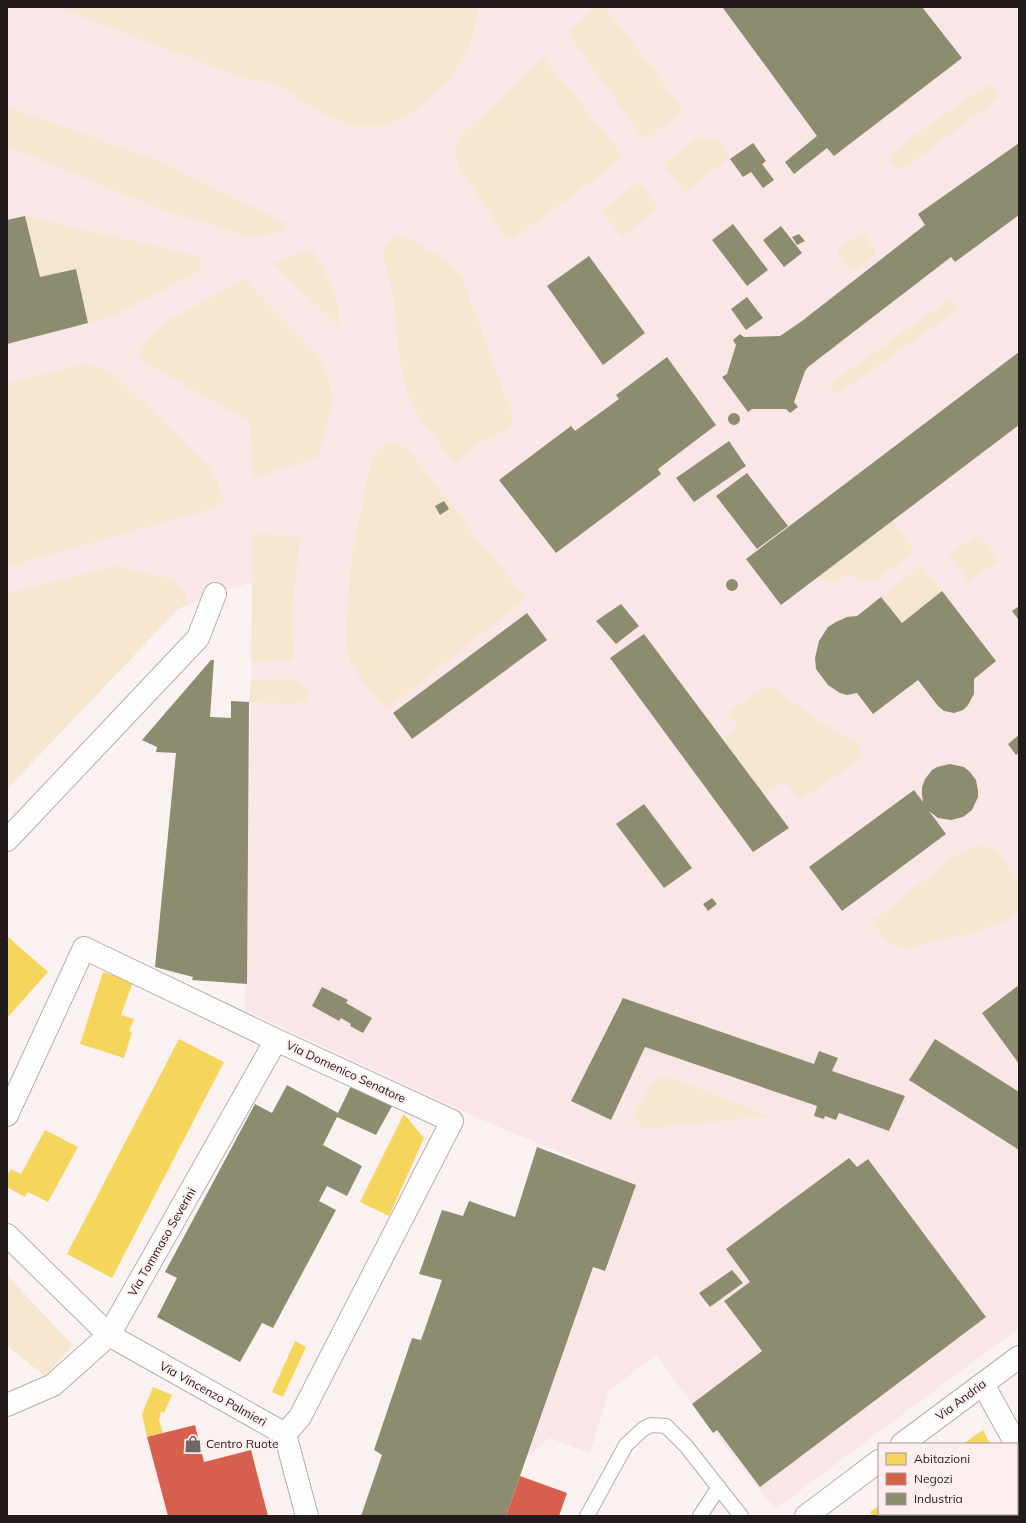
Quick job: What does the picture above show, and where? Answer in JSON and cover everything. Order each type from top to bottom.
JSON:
[{"type":"street","points":[[7,840],[198,638],[215,594]]},
{"type":"street","name":"Via Domenico Senatore","points":[[7,1115],[84,948],[276,1040],[452,1121],[300,1417],[285,1434]]},
{"type":"street","name":"Via Tommaso Severini","points":[[7,1405],[53,1385],[109,1335],[276,1040]]},
{"type":"street","points":[[7,1235],[109,1335]]},
{"type":"street","name":"Via Vincenzo Palmieri","points":[[109,1335],[285,1434]]},
{"type":"street","name":"Via Andria","points":[[903,1443],[1019,1357]]},
{"type":"street","points":[[982,1384],[1015,1443]]},
{"type":"street","points":[[285,1434],[307,1516]]},
{"type":"street","points":[[806,1516],[878,1462]]},
{"type":"lane","points":[[587,1516],[626,1445],[643,1429],[651,1425],[666,1426],[686,1446],[741,1516]]},
{"type":"lane","points":[[700,1516],[719,1487]]},
{"type":"shaded area","points":[[7,7],[1019,7],[1019,1328],[775,1509],[692,1404],[656,1355],[609,1391],[590,1453],[549,1438],[527,1458],[592,1270],[605,1271],[636,1185],[469,1114],[245,1010],[253,582],[215,594],[178,609],[7,789]]},
{"type":"shaded area","points":[[56,7],[480,7],[469,47],[448,82],[414,111],[385,126],[355,126],[329,117],[276,84],[241,77]]},
{"type":"shaded area","points":[[595,7],[605,7],[682,108],[679,115],[648,138],[641,136],[570,36],[570,31]]},
{"type":"shaded area","points":[[543,57],[620,152],[618,162],[513,239],[506,237],[458,165],[455,153],[460,136]]},
{"type":"shaded area","points":[[988,85],[995,89],[997,97],[988,107],[908,165],[898,168],[892,165],[890,158],[896,149]]},
{"type":"shaded area","points":[[7,106],[158,161],[284,222],[287,230],[248,237],[150,205],[7,146]]},
{"type":"shaded area","points":[[697,138],[719,140],[729,158],[684,193],[664,165]]},
{"type":"shaded area","points":[[639,182],[659,209],[622,237],[601,211]]},
{"type":"shaded area","points":[[25,216],[198,256],[203,264],[199,271],[116,315],[88,323],[76,269],[40,277]]},
{"type":"shaded area","points":[[860,234],[864,234],[875,250],[875,255],[853,271],[849,270],[837,254],[837,250]]},
{"type":"shaded area","points":[[396,236],[408,238],[449,262],[463,280],[512,415],[512,425],[507,431],[486,439],[458,463],[451,459],[421,420],[406,391],[398,347],[393,295],[383,254],[387,244]]},
{"type":"shaded area","points":[[309,250],[314,252],[332,288],[340,328],[273,263]]},
{"type":"shaded area","points":[[244,279],[316,353],[326,372],[333,397],[318,457],[253,478],[250,422],[144,362],[140,356],[141,350],[157,329],[169,320]]},
{"type":"shaded area","points":[[950,299],[958,310],[836,395],[829,384]]},
{"type":"shaded area","points":[[86,364],[111,371],[208,466],[218,483],[224,503],[211,509],[7,567],[7,384]]},
{"type":"shaded area","points":[[394,442],[408,449],[476,538],[527,598],[387,709],[365,685],[352,666],[345,643],[352,554],[372,455],[381,447]]},
{"type":"shaded area","points":[[892,520],[914,552],[875,581],[860,581],[850,574],[829,582],[820,580],[816,577]]},
{"type":"shaded area","points":[[253,533],[300,537],[292,613],[294,657],[288,661],[251,662]]},
{"type":"shaded area","points":[[979,534],[998,561],[968,582],[949,554]]},
{"type":"shaded area","points":[[921,565],[942,591],[902,623],[881,597]]},
{"type":"shaded area","points":[[113,566],[173,579],[186,593],[186,605],[178,609],[7,789],[7,594]]},
{"type":"shaded area","points":[[294,679],[305,687],[309,696],[304,702],[294,704],[249,702],[251,680]]},
{"type":"shaded area","points":[[764,688],[775,688],[817,720],[858,743],[861,755],[857,762],[800,800],[784,782],[765,795],[722,739],[738,728],[728,713],[753,694]]},
{"type":"shaded area","points":[[977,846],[995,849],[1019,883],[1019,909],[1011,919],[972,933],[912,947],[895,946],[884,938],[872,922],[954,856]]},
{"type":"shaded area","points":[[661,1077],[672,1078],[769,1116],[647,1129],[640,1126],[634,1115],[651,1084]]},
{"type":"shaded area","points":[[8,1276],[73,1346],[45,1376],[7,1346]]},
{"type":"building: Abitazioni","points":[[7,936],[48,972],[7,1018]]},
{"type":"building: Abitazioni","points":[[103,972],[133,982],[121,1015],[134,1019],[129,1031],[132,1032],[124,1058],[80,1044]]},
{"type":"building: Abitazioni","points":[[179,1039],[224,1062],[112,1278],[67,1254]]},
{"type":"building: Abitazioni","points":[[404,1114],[424,1138],[389,1216],[360,1202]]},
{"type":"building: Abitazioni","points":[[45,1130],[78,1147],[48,1202],[28,1192],[25,1197],[7,1187],[7,1176],[11,1169],[21,1174]]},
{"type":"building: Abitazioni","points":[[295,1341],[306,1347],[283,1397],[272,1392]]},
{"type":"building: Abitazioni","points":[[153,1387],[172,1395],[164,1413],[161,1411],[159,1420],[163,1433],[147,1437],[142,1414]]},
{"type":"building: Abitazioni","points":[[983,1430],[990,1443],[964,1443]]},
{"type":"building: Abitazioni","points":[[1018,1496],[1019,1498],[1019,1516],[965,1516],[1018,1515]]},
{"type":"building: Abitazioni","points":[[878,1507],[878,1515],[954,1515],[873,1516],[870,1512]]},
{"type":"building: Negozi","points":[[195,1425],[204,1462],[251,1450],[268,1516],[168,1516],[147,1437]]},
{"type":"building: Negozi","points":[[520,1476],[567,1493],[559,1516],[506,1516]]},
{"type":"building: Industria","points":[[922,7],[962,58],[834,156],[827,148],[794,174],[785,162],[817,136],[723,8]]},
{"type":"building: Industria","points":[[753,143],[766,161],[762,164],[774,180],[763,188],[751,172],[743,177],[730,159]]},
{"type":"building: Industria","points":[[1019,143],[1019,215],[955,262],[951,257],[808,367],[805,371],[794,402],[798,407],[790,413],[786,409],[752,409],[748,412],[722,377],[727,374],[736,345],[733,340],[740,334],[744,337],[780,336],[802,321],[925,225],[918,214]]},
{"type":"building: Industria","points":[[25,216],[40,277],[76,269],[88,323],[7,344],[7,220]]},
{"type":"building: Industria","points":[[733,224],[768,270],[747,286],[712,240]]},
{"type":"building: Industria","points":[[781,226],[802,253],[784,267],[763,240]]},
{"type":"building: Industria","points":[[799,234],[805,241],[797,245],[792,237]]},
{"type":"building: Industria","points":[[589,256],[645,333],[603,365],[547,286]]},
{"type":"building: Industria","points":[[747,297],[763,318],[746,330],[731,309]]},
{"type":"building: Industria","points":[[1019,352],[1019,425],[781,605],[746,559]]},
{"type":"building: Industria","points":[[667,357],[716,425],[658,469],[661,474],[556,553],[499,480],[571,426],[575,431],[619,399],[616,395]]},
{"type":"building: Industria","points":[[736,413],[739,414],[739,424],[732,425],[729,424],[728,417],[729,414]]},
{"type":"building: Industria","points":[[729,441],[746,466],[694,502],[676,478]]},
{"type":"building: Industria","points":[[747,473],[788,526],[757,549],[716,496]]},
{"type":"building: Industria","points":[[444,501],[449,509],[440,515],[435,506]]},
{"type":"building: Industria","points":[[732,579],[736,581],[738,585],[736,589],[732,591],[728,589],[726,585],[728,581]]},
{"type":"building: Industria","points":[[942,591],[996,661],[974,679],[974,694],[968,705],[963,710],[954,713],[944,711],[938,706],[918,680],[873,714],[857,693],[847,695],[840,693],[828,685],[816,669],[815,658],[819,641],[828,627],[836,622],[847,617],[857,616],[881,597],[902,623]]},
{"type":"building: Industria","points":[[621,604],[639,626],[616,644],[596,621]]},
{"type":"building: Industria","points":[[1019,606],[1019,620],[1012,611]]},
{"type":"building: Industria","points":[[527,613],[547,640],[412,739],[393,713]]},
{"type":"building: Industria","points":[[644,634],[789,828],[753,852],[610,658]]},
{"type":"building: Industria","points":[[211,660],[214,660],[210,717],[231,718],[231,701],[249,702],[247,984],[192,980],[193,977],[155,967],[176,753],[156,752],[157,747],[142,740]]},
{"type":"building: Industria","points":[[1019,735],[1019,753],[1016,755],[1008,744]]},
{"type":"building: Industria","points":[[950,764],[964,767],[976,780],[978,797],[972,810],[963,817],[951,820],[938,818],[929,811],[946,834],[842,911],[809,867],[914,790],[923,802],[922,787],[925,779],[932,770],[937,767]]},
{"type":"building: Industria","points":[[644,804],[692,868],[664,888],[616,824]]},
{"type":"building: Industria","points":[[712,898],[717,904],[708,911],[703,904]]},
{"type":"building: Industria","points":[[1019,985],[1019,1064],[982,1013]]},
{"type":"building: Industria","points":[[322,987],[348,1000],[346,1003],[372,1018],[363,1033],[350,1026],[351,1024],[341,1018],[339,1021],[312,1006]]},
{"type":"building: Industria","points":[[623,998],[814,1064],[819,1051],[838,1058],[832,1071],[905,1096],[889,1131],[839,1113],[836,1120],[825,1116],[824,1119],[814,1116],[817,1106],[645,1047],[611,1120],[571,1101]]},
{"type":"building: Industria","points":[[935,1039],[1019,1092],[1019,1150],[909,1080]]},
{"type":"building: Industria","points":[[287,1085],[338,1113],[351,1086],[392,1106],[376,1135],[337,1117],[323,1145],[362,1166],[347,1196],[327,1186],[319,1201],[336,1210],[273,1328],[262,1323],[240,1362],[157,1317],[177,1278],[165,1272],[255,1104],[272,1113]]},
{"type":"building: Industria","points":[[537,1147],[636,1185],[605,1271],[593,1267],[506,1516],[361,1516],[382,1455],[374,1450],[412,1338],[421,1340],[442,1280],[419,1274],[442,1210],[463,1216],[469,1201],[515,1217]]},
{"type":"building: Industria","points":[[849,1158],[857,1167],[868,1159],[986,1317],[760,1487],[717,1430],[713,1433],[692,1404],[762,1351],[724,1301],[750,1282],[726,1249]]},
{"type":"building: Industria","points":[[732,1270],[743,1283],[710,1307],[699,1293]]},
{"type":"place","name":"Centro Ruote","points":[[193,1444]]}]
